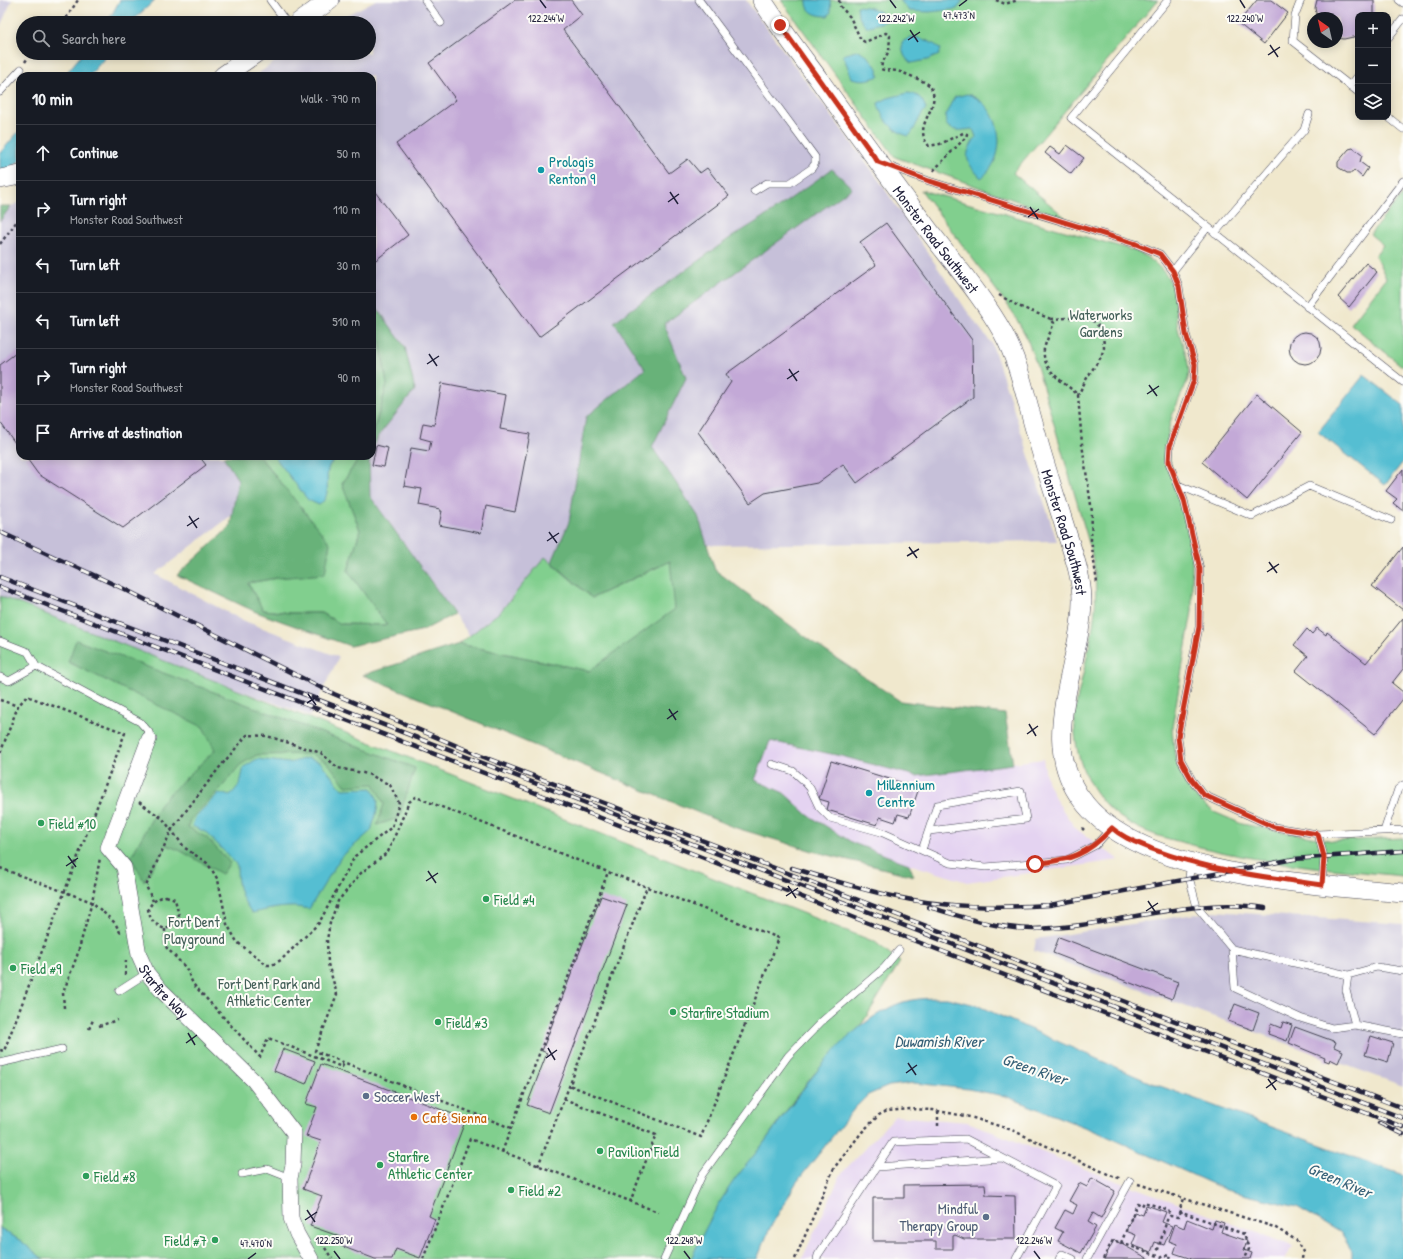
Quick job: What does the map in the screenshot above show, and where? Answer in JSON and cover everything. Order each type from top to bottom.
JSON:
[{"type":"street","points":[[308,16],[330,0]]},
{"type":"street","name":"Monster Road Southwest","points":[[762,0],[878,162],[993,317],[1016,362],[1040,448],[1080,575],[1082,600],[1080,627],[1062,719],[1061,741],[1064,761],[1071,781],[1085,804],[1118,834],[1141,845],[1191,862],[1233,872],[1322,885],[1403,893]]},
{"type":"street","points":[[229,72],[246,60]]},
{"type":"street","points":[[0,179],[16,176]]},
{"type":"street","points":[[108,848],[149,739]]},
{"type":"street","name":"Starfire Way","points":[[108,848],[124,867],[139,955],[147,973],[161,990],[254,1081],[294,1133],[293,1165],[290,1178],[292,1218],[297,1234],[311,1259]]},
{"type":"lane","points":[[270,0],[282,16]]},
{"type":"lane","points":[[425,0],[441,23]]},
{"type":"lane","points":[[699,0],[815,157],[815,163],[812,168],[790,183],[767,183],[754,191]]},
{"type":"lane","points":[[1168,0],[1071,118],[1207,228],[1403,382]]},
{"type":"lane","points":[[1301,0],[1295,15],[1293,41],[1355,90]]},
{"type":"lane","points":[[1399,0],[1403,3]]},
{"type":"lane","points":[[1391,34],[1403,19]]},
{"type":"lane","points":[[18,72],[21,69]]},
{"type":"lane","points":[[0,92],[16,74]]},
{"type":"lane","points":[[1350,86],[1355,80]]},
{"type":"lane","points":[[1214,233],[1304,130],[1309,114]]},
{"type":"lane","points":[[1391,119],[1403,129]]},
{"type":"lane","points":[[878,162],[925,179],[1136,244],[1160,254],[1173,271],[1179,286],[1185,329],[1195,364],[1194,380],[1170,446],[1169,462],[1184,500],[1200,569],[1199,627],[1178,737],[1181,760],[1192,780],[1204,795],[1274,827],[1318,834],[1403,830]]},
{"type":"lane","points":[[1307,306],[1403,181]]},
{"type":"lane","points":[[1173,271],[1207,228]]},
{"type":"lane","points":[[1178,485],[1252,516],[1309,486],[1391,520]]},
{"type":"lane","points":[[0,641],[28,652],[36,666],[140,722],[150,732],[149,739]]},
{"type":"lane","points":[[0,677],[9,681],[36,666]]},
{"type":"lane","points":[[772,764],[793,771],[803,780],[810,788],[819,807],[830,818],[881,832],[950,863],[986,867],[1035,864],[1067,860],[1096,845],[1112,828]]},
{"type":"lane","points":[[1384,831],[1398,789],[1403,786]]},
{"type":"lane","points":[[922,850],[937,806],[1021,791],[1026,819],[929,831]]},
{"type":"lane","points":[[1318,834],[1324,857],[1322,885]]},
{"type":"lane","points":[[1191,862],[1189,877],[1197,907],[1232,949],[1236,988],[1300,1018],[1332,1028],[1355,1025],[1403,1034]]},
{"type":"lane","points":[[1232,949],[1348,975],[1377,967],[1403,971]]},
{"type":"lane","points":[[664,1259],[702,1174],[788,1056],[821,1022],[884,968],[899,950]]},
{"type":"lane","points":[[119,991],[147,973]]},
{"type":"lane","points":[[1348,975],[1346,990],[1355,1025]]},
{"type":"lane","points":[[0,1063],[62,1048]]},
{"type":"lane","points":[[816,1259],[893,1142],[966,1139],[1056,1186],[1016,1259]]},
{"type":"lane","points":[[877,1167],[1002,1158]]},
{"type":"lane","points":[[242,1174],[267,1169],[290,1178]]},
{"type":"lane","points":[[1087,1259],[1130,1181]]},
{"type":"lane","points":[[1059,1259],[1062,1254],[1073,1259]]},
{"type":"path","points":[[68,16],[78,0]]},
{"type":"path","points":[[839,0],[840,6],[850,17],[861,40],[865,42],[886,33],[890,36],[889,51],[882,63],[881,69],[898,71],[909,77],[920,79],[930,86],[934,100],[932,109],[923,127],[922,136],[929,146],[940,144],[963,133],[967,134],[966,138],[925,179]]},
{"type":"path","points":[[996,0],[1004,4],[1018,0]]},
{"type":"path","points":[[0,244],[16,222]]},
{"type":"path","points":[[993,292],[1018,306],[1051,319],[1084,317],[1095,322],[1103,332],[1104,348],[1101,357],[1088,376],[1078,395],[1082,444],[1092,512],[1091,540],[1097,579],[1096,586]]},
{"type":"path","points":[[1051,319],[1054,323],[1044,349],[1044,356],[1049,368],[1059,381],[1078,395]]},
{"type":"path","points":[[0,754],[18,706],[27,696],[125,733],[66,892],[4,1051],[0,1050]]},
{"type":"path","points":[[0,700],[18,706]]},
{"type":"path","points":[[128,795],[163,819],[172,829],[180,843],[207,863],[218,880],[227,924],[237,942],[267,965],[272,965],[281,960],[319,923],[354,856],[392,827],[399,803],[390,785],[368,774],[338,768],[321,753],[267,736],[247,735],[219,768],[172,829],[146,886],[153,901]]},
{"type":"path","points":[[511,1128],[315,1051],[337,994],[328,964],[327,940],[330,923],[338,901],[346,889],[361,873],[388,852],[409,802],[416,797],[779,938],[701,1137],[569,1085]]},
{"type":"path","points":[[64,1008],[63,993],[92,902],[100,859],[108,848]]},
{"type":"path","points":[[0,868],[92,902],[115,923],[122,940]]},
{"type":"path","points":[[502,1152],[608,872]]},
{"type":"path","points":[[538,1166],[647,887]]},
{"type":"path","points":[[166,896],[175,899],[179,916],[172,926],[165,929],[156,925],[150,919],[148,909],[153,901],[159,897],[166,896]]},
{"type":"path","points":[[165,929],[165,946],[186,968],[193,984],[260,1057],[268,1038],[342,1068],[344,1062]]},
{"type":"path","points":[[119,991],[126,972],[126,958]]},
{"type":"path","points":[[89,1029],[93,1020]]},
{"type":"path","points":[[99,1026],[117,1020]]},
{"type":"path","points":[[564,1099],[656,1135],[630,1202]]},
{"type":"path","points":[[938,1111],[938,1129]]},
{"type":"path","points":[[423,1259],[470,1139],[658,1212]]},
{"type":"path","points":[[1170,1216],[1178,1218],[1184,1198]]},
{"type":"path","points":[[1121,1243],[1137,1204],[1142,1206],[1144,1202],[1168,1210],[1170,1216]]},
{"type":"path","points":[[1180,1211],[1244,1234],[1250,1249],[1245,1259]]},
{"type":"path","points":[[1156,1256],[1167,1220],[1170,1216]]},
{"type":"path","points":[[1103,1259],[1113,1240],[1156,1256],[1171,1256],[1170,1259]]},
{"type":"shaded area","points":[[0,0],[12,0],[0,27]]},
{"type":"shaded area","points":[[376,0],[746,0],[874,173],[969,314],[992,344],[1057,541],[634,546],[482,653],[370,496],[265,490],[155,574],[242,620],[339,657],[310,716],[0,603],[0,221],[11,206],[16,204],[16,460],[376,460],[376,72],[261,72],[277,60],[376,60],[376,16],[345,16]]},
{"type":"shaded area","points":[[770,741],[841,756],[916,776],[1043,759],[1047,781],[1056,800],[1075,828],[1119,860],[967,882],[909,864],[853,843],[808,815],[784,793],[755,780]]},
{"type":"shaded area","points":[[1215,911],[1403,924],[1403,1086],[1034,951],[1036,939]]},
{"type":"shaded area","points":[[895,1116],[968,1122],[1082,1168],[1293,1246],[1284,1259],[802,1259],[841,1174]]},
{"type":"green space","points":[[781,0],[1158,0],[1013,173],[1067,219],[895,157]]},
{"type":"green space","points":[[832,169],[852,188],[664,324],[686,378],[652,447],[698,516],[715,570],[821,648],[900,701],[1005,714],[1013,764],[916,776],[841,756],[770,741],[755,780],[784,793],[808,815],[853,843],[909,864],[914,876],[816,852],[733,827],[363,675],[459,644],[589,671],[675,609],[670,561],[592,598],[552,562],[569,522],[586,417],[645,369],[614,322],[727,240],[769,214]]},
{"type":"green space","name":"Waterworks Gardens","points":[[921,190],[1132,250],[1152,261],[1164,272],[1172,285],[1174,292],[1176,317],[1188,361],[1189,373],[1187,382],[1171,421],[1168,432],[1167,449],[1192,550],[1192,611],[1172,728],[1175,758],[1187,785],[1198,799],[1214,812],[1242,824],[1334,841],[1403,838],[1403,876],[1321,868],[1239,856],[1155,835],[1133,825],[1113,812],[1093,789],[1080,761],[1075,731],[1076,705],[1095,609],[1095,577],[1089,543],[1036,363],[1026,336],[1012,311]]},
{"type":"green space","points":[[1403,194],[1403,367],[1351,324],[1386,278],[1375,255],[1383,245],[1370,234]]},
{"type":"green space","points":[[0,206],[11,206],[0,221]]},
{"type":"green space","points":[[376,309],[378,309],[405,347],[415,390],[379,435],[376,441],[376,422],[387,385],[380,341],[376,333]]},
{"type":"green space","points":[[376,333],[380,341],[387,385],[376,422]]},
{"type":"green space","points":[[226,460],[262,460],[330,543],[325,574],[277,578],[248,583],[263,610],[291,613],[321,613],[341,624],[387,625],[348,571],[360,530],[342,484],[357,460],[369,460],[370,496],[454,614],[424,630],[350,646],[256,612],[177,575],[230,527],[238,480]]},
{"type":"green space","points":[[262,460],[277,460],[301,489],[319,505],[323,501],[327,492],[329,466],[334,460],[357,460],[342,484],[360,530],[348,571],[388,625],[341,624],[321,613],[291,613],[263,610],[248,583],[277,578],[275,475]]},
{"type":"green space","points":[[545,557],[592,598],[671,561],[676,609],[589,671],[459,644],[501,611]]},
{"type":"green space","name":"Fort Dent Park and Athletic Center","points":[[0,596],[875,942],[900,962],[860,1027],[815,1073],[796,1097],[763,1144],[691,1259],[43,1259],[21,1241],[0,1228]]},
{"type":"green space","points":[[76,640],[415,768],[399,818],[377,825],[384,804],[374,784],[346,786],[327,762],[311,754],[257,755],[240,765],[222,787],[190,820],[188,827],[207,838],[230,863],[222,874],[181,851],[167,845],[144,881],[131,857],[161,802],[215,750],[203,727],[68,662]]},
{"type":"water","points":[[120,0],[155,0],[138,16],[111,16]]},
{"type":"water","points":[[807,0],[830,0],[831,12],[828,16],[813,13],[808,8]]},
{"type":"water","points":[[900,0],[963,0],[957,9],[929,12],[909,11]]},
{"type":"water","points":[[857,6],[879,11],[887,21],[866,27],[858,16]]},
{"type":"water","points":[[911,37],[923,39],[934,44],[941,49],[939,55],[927,60],[911,63],[904,54],[902,42]]},
{"type":"water","points":[[859,50],[874,64],[879,76],[866,80],[852,78],[843,55]]},
{"type":"water","points":[[77,60],[103,60],[92,72],[67,72]]},
{"type":"water","points":[[908,93],[920,98],[926,109],[909,136],[898,132],[889,124],[882,114],[878,103],[888,98]]},
{"type":"water","points":[[967,94],[979,100],[988,108],[994,119],[998,132],[999,144],[996,157],[990,168],[981,178],[969,163],[968,158],[969,149],[976,137],[973,129],[959,130],[951,128],[947,125],[946,121],[947,111],[955,97]]},
{"type":"water","points":[[16,135],[16,164],[0,181],[0,153]]},
{"type":"water","points":[[1364,375],[1403,405],[1403,462],[1385,485],[1318,432]]},
{"type":"water","points":[[277,460],[334,460],[329,466],[326,497],[319,505],[308,500]]},
{"type":"water","points":[[307,758],[320,762],[342,789],[372,788],[378,800],[377,811],[371,831],[341,857],[309,909],[287,907],[252,913],[240,891],[237,865],[207,833],[192,826],[196,816],[219,793],[230,796],[240,784],[244,767],[257,759],[289,763]]},
{"type":"water","name":"Duwamish River","points":[[925,998],[947,998],[976,1005],[1149,1082],[1403,1175],[1403,1259],[1352,1259],[1352,1251],[1340,1232],[1297,1207],[1226,1190],[1102,1134],[1005,1096],[968,1089],[914,1083],[889,1086],[868,1095],[854,1109],[796,1183],[770,1228],[757,1259],[691,1259],[711,1218],[729,1188],[804,1087],[836,1049],[853,1032],[872,1018],[891,1007],[911,1000]]},
{"type":"water","points":[[0,1228],[21,1241],[43,1259],[0,1259]]},
{"type":"building","name":"Prologis Renton 9","points":[[515,0],[571,0],[582,15],[563,30],[669,173],[688,159],[700,173],[707,168],[729,196],[539,337],[396,144],[456,100],[429,63]]},
{"type":"building","points":[[1257,0],[1271,0],[1288,13],[1264,44],[1238,23]]},
{"type":"building","points":[[1317,0],[1374,0],[1374,12],[1355,12],[1355,37],[1344,39],[1343,12],[1316,12]]},
{"type":"building","points":[[1067,145],[1084,158],[1071,174],[1045,153],[1050,147],[1060,154]]},
{"type":"building","points":[[1353,148],[1362,155],[1360,162],[1368,168],[1362,177],[1354,170],[1352,173],[1347,173],[1338,167],[1338,162],[1349,149]]},
{"type":"building","points":[[376,193],[408,235],[376,260]]},
{"type":"building","points":[[886,223],[972,340],[973,397],[857,483],[843,464],[817,483],[765,493],[750,503],[698,432],[731,382],[726,374],[876,265],[860,242]]},
{"type":"building","points":[[1366,263],[1377,272],[1349,307],[1338,297]]},
{"type":"building","points":[[1305,332],[1316,337],[1321,348],[1316,359],[1305,364],[1294,359],[1289,348],[1294,337]]},
{"type":"building","points":[[16,353],[16,444],[0,422],[0,365]]},
{"type":"building","points":[[442,383],[506,395],[500,429],[530,434],[515,512],[486,506],[481,533],[439,525],[442,511],[440,511],[440,509],[419,505],[422,489],[404,486],[411,448],[429,451],[431,441],[420,438],[423,423],[434,425]]},
{"type":"building","points":[[1257,394],[1302,432],[1247,500],[1202,462]]},
{"type":"building","points":[[376,445],[388,448],[384,467],[372,465],[373,460],[376,460]]},
{"type":"building","points":[[28,460],[202,460],[206,465],[123,528],[38,474]]},
{"type":"building","points":[[1403,469],[1403,511],[1393,503],[1397,499],[1386,491]]},
{"type":"building","points":[[1403,547],[1403,610],[1372,586]]},
{"type":"building","points":[[1403,618],[1403,669],[1392,683],[1403,692],[1403,699],[1375,734],[1296,671],[1308,656],[1294,645],[1307,629],[1312,634],[1317,628],[1326,635],[1327,632],[1366,663]]},
{"type":"building","name":"Millennium Centre","points":[[831,761],[919,788],[909,817],[898,814],[895,822],[880,817],[877,825],[827,810],[829,802],[819,799]]},
{"type":"building","points":[[601,896],[627,905],[549,1113],[527,1105],[547,1053],[542,1051]]},
{"type":"building","points":[[1059,937],[1178,982],[1172,999],[1053,953]]},
{"type":"building","points":[[1235,1004],[1259,1013],[1253,1030],[1228,1021]]},
{"type":"building","points":[[1283,1022],[1292,1025],[1287,1041],[1268,1034],[1271,1024],[1281,1028]]},
{"type":"building","points":[[1295,1027],[1336,1042],[1334,1047],[1343,1051],[1338,1063],[1330,1059],[1329,1062],[1324,1060],[1325,1058],[1289,1043]]},
{"type":"building","points":[[1371,1036],[1393,1043],[1388,1062],[1365,1055]]},
{"type":"building","points":[[283,1049],[315,1061],[306,1084],[274,1071]]},
{"type":"building","name":"Starfire Athletic Center","points":[[321,1064],[466,1119],[429,1216],[435,1219],[420,1258],[396,1249],[392,1259],[375,1259],[341,1246],[344,1238],[310,1226],[322,1196],[303,1189],[321,1141],[306,1136],[317,1107],[306,1104]]},
{"type":"building","points":[[1092,1178],[1115,1191],[1101,1218],[1093,1213],[1088,1222],[1096,1227],[1081,1253],[1058,1241],[1063,1232],[1055,1228],[1065,1210],[1073,1214],[1077,1205],[1069,1201],[1079,1183],[1087,1187]]},
{"type":"building","points":[[985,1184],[986,1195],[1015,1196],[1016,1239],[964,1239],[955,1235],[953,1236],[953,1249],[936,1249],[936,1241],[873,1241],[873,1198],[904,1198],[904,1185]]},
{"type":"building","points":[[1146,1205],[1166,1212],[1162,1222],[1172,1226],[1164,1245],[1155,1242],[1151,1252],[1132,1245],[1136,1235],[1126,1231],[1134,1212],[1143,1215]]},
{"type":"building","points":[[1187,1219],[1212,1229],[1215,1220],[1224,1223],[1221,1232],[1247,1241],[1244,1250],[1252,1253],[1250,1259],[1192,1259],[1174,1253],[1177,1244],[1169,1241],[1175,1224],[1184,1228]]},
{"type":"building","points":[[1114,1240],[1149,1259],[1104,1259]]},
{"type":"railway","points":[[0,532],[124,589],[334,694],[481,756],[1403,1108]]},
{"type":"railway","points":[[0,577],[1403,1118]]},
{"type":"railway","points":[[0,587],[666,843],[855,918],[1403,1127]]},
{"type":"railway","points":[[792,868],[867,890],[912,900],[952,905],[1011,907],[1050,905],[1294,859],[1403,851]]},
{"type":"railway","points":[[929,907],[994,925],[1033,929],[1091,924],[1178,909],[1207,906],[1236,905],[1265,908]]},
{"type":"railway","points":[[1379,1123],[1403,1134]]},
{"type":"place","name":"Prologis Renton 9","points":[[541,170]]},
{"type":"place","name":"Millennium Centre","points":[[869,793]]},
{"type":"place","name":"Field #10","points":[[41,823]]},
{"type":"place","name":"Field #4","points":[[486,899]]},
{"type":"place","name":"Field #9","points":[[13,968]]},
{"type":"place","name":"Starfire Stadium","points":[[673,1012]]},
{"type":"place","name":"Field #3","points":[[438,1022]]},
{"type":"place","name":"Soccer West","points":[[366,1096]]},
{"type":"place","name":"Café Sienna","points":[[414,1117]]},
{"type":"place","name":"Pavilion Field","points":[[600,1151]]},
{"type":"place","name":"Starfire Athletic Center","points":[[380,1165]]},
{"type":"place","name":"Field #8","points":[[86,1176]]},
{"type":"place","name":"Field #2","points":[[511,1190]]},
{"type":"place","name":"Mindful Therapy Group","points":[[986,1217]]},
{"type":"place","name":"Field #7","points":[[215,1240]]},
{"type":"route","points":[[780,25],[878,162],[929,181],[1136,244],[1160,254],[1173,271],[1179,286],[1186,334],[1195,364],[1194,380],[1170,446],[1169,462],[1184,500],[1200,569],[1199,627],[1178,737],[1181,760],[1192,780],[1204,795],[1274,827],[1318,834],[1324,857],[1322,885],[1233,872],[1196,864],[1141,845],[1118,834],[1112,828],[1096,845],[1067,860],[1035,864]]},
{"type":"park label","name":"Fort Dent Playground","points":[[194,930]]},
{"type":"water label","name":"Green River","points":[[1035,1069]]},
{"type":"water label","name":"Green River","points":[[1340,1180]]}]
